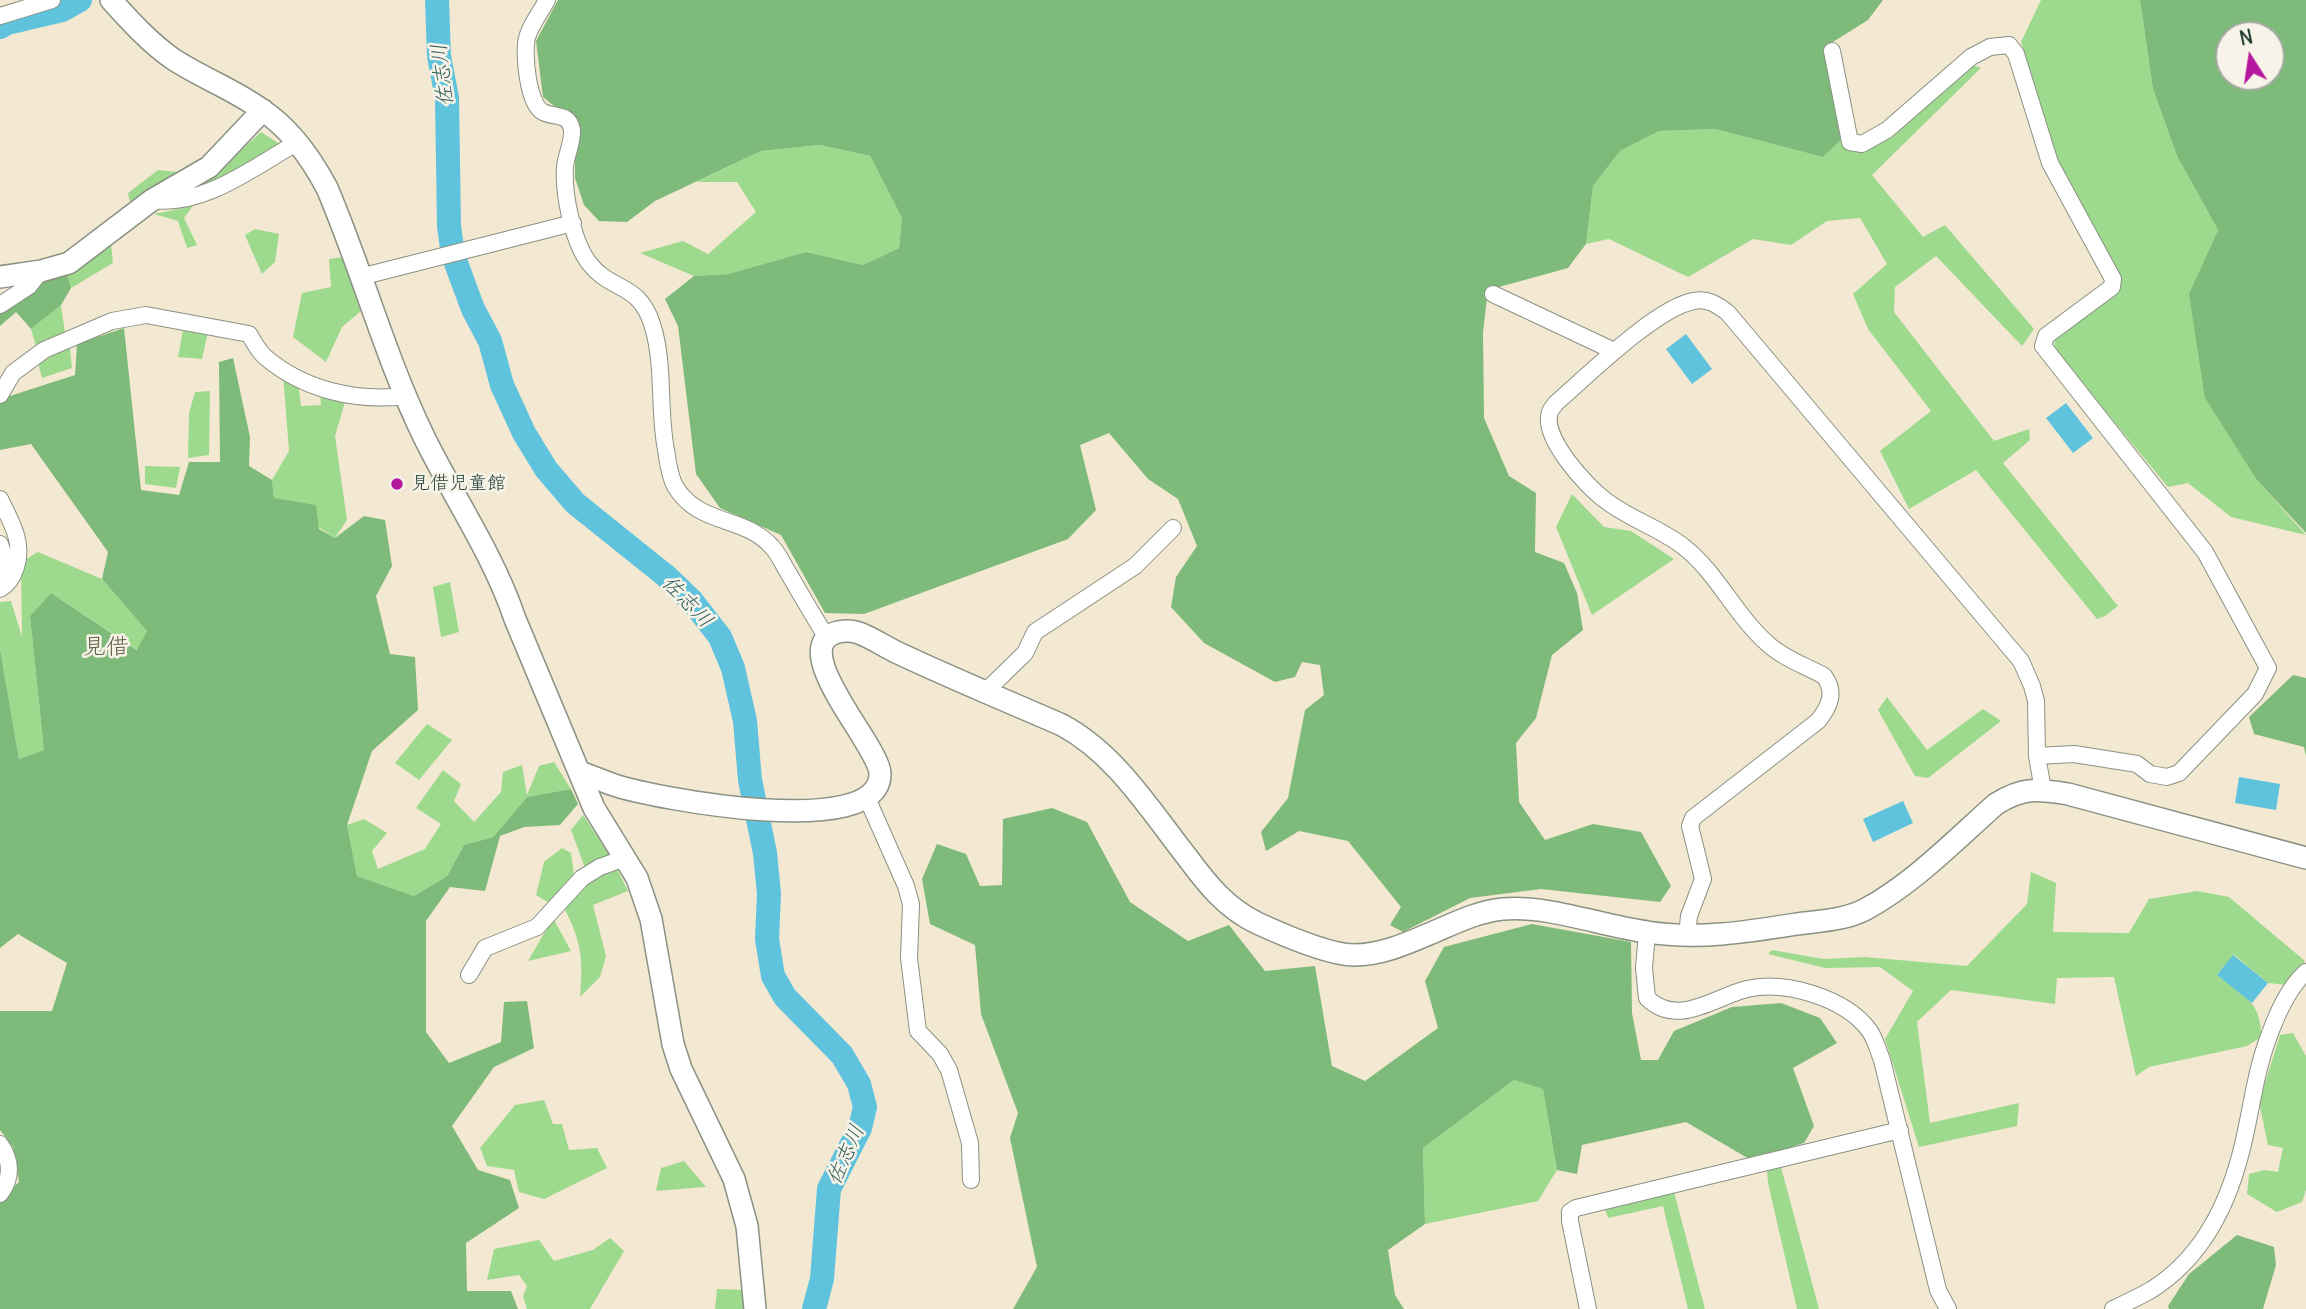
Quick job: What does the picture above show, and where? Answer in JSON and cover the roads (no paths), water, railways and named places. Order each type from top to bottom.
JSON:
[{"type":"street","points":[[0,16],[52,0]]},
{"type":"street","points":[[111,0],[135,27],[172,58],[263,110],[298,142],[327,188],[424,438],[504,587],[594,808],[637,878],[651,919],[673,1044],[681,1069],[734,1179],[747,1226],[755,1309]]},
{"type":"street","points":[[547,0],[527,37],[525,59],[534,104],[544,113],[559,115],[569,122],[572,132],[565,166],[566,187],[581,250],[599,274],[635,294],[647,309],[659,357],[661,425],[669,470],[676,486],[691,506],[706,516],[742,526],[773,547],[827,638]]},
{"type":"street","points":[[1832,51],[1850,142],[1861,144],[1887,130],[1971,57],[1990,47],[2009,45],[2016,54],[2050,163],[2113,279],[2112,287],[2046,336],[2043,342],[2045,352],[2205,552],[2268,668],[2255,694],[2179,773],[2167,777],[2150,774],[2137,764],[2074,754],[2037,756]]},
{"type":"street","points":[[0,276],[41,271],[69,263],[152,200],[209,167],[263,110]]},
{"type":"street","points":[[152,200],[167,202],[210,192],[298,142]]},
{"type":"street","points":[[360,277],[573,223]]},
{"type":"street","points":[[0,305],[29,286],[41,271]]},
{"type":"street","points":[[1493,294],[1614,351]]},
{"type":"street","points":[[1687,936],[1689,916],[1703,879],[1690,826],[1693,817],[1818,721],[1826,711],[1831,693],[1830,684],[1824,676],[1769,646],[1739,614],[1713,575],[1683,546],[1605,501],[1580,476],[1555,443],[1549,414],[1556,403],[1614,351],[1670,309],[1695,300],[1714,302],[1728,313],[2021,661],[2036,701],[2037,756],[2043,790]]},
{"type":"street","points":[[0,395],[13,373],[44,350],[112,321],[146,315],[248,334],[263,355],[318,388],[369,398],[406,396]]},
{"type":"street","points":[[0,499],[17,534],[19,546],[15,572],[4,587]]},
{"type":"street","points":[[985,692],[1025,653],[1035,632],[1135,566],[1173,528]]},
{"type":"street","points":[[0,544],[6,562],[4,587]]},
{"type":"street","points":[[580,772],[615,786],[741,808],[824,810],[848,807],[867,798],[877,787],[880,772],[873,751],[827,677],[821,659],[822,646],[827,638],[838,632],[856,631],[895,652],[1083,736],[1126,779],[1213,892],[1233,909],[1256,923],[1327,951],[1352,955],[1403,946],[1472,916],[1503,909],[1546,912],[1647,932],[1687,936],[1719,936],[1834,919],[1863,911],[1896,891],[1996,804],[2013,793],[2026,790],[2043,790],[2080,797],[2306,858]]},
{"type":"street","points":[[867,798],[906,886],[911,904],[909,958],[918,1031],[940,1054],[949,1070],[970,1143],[971,1180]]},
{"type":"street","points":[[469,975],[485,948],[537,927],[582,878],[600,867],[625,858]]},
{"type":"street","points":[[1647,932],[1644,984],[1647,998],[1662,1010],[1675,1012],[1699,1008],[1748,989],[1777,988],[1821,997],[1847,1009],[1870,1031],[1882,1060],[1938,1290],[1948,1309]]},
{"type":"street","points":[[2113,1309],[2151,1290],[2177,1271],[2197,1249],[2223,1208],[2240,1156],[2261,1058],[2274,1022],[2306,972]]},
{"type":"street","points":[[1588,1309],[1570,1221],[1570,1212],[1576,1208],[1900,1130]]},
{"type":"street","points":[[0,1144],[10,1166],[10,1178],[0,1194]]},
{"type":"water","points":[[1686,334],[1712,369],[1692,384],[1666,349]]},
{"type":"water","points":[[2066,403],[2093,438],[2073,453],[2046,418]]},
{"type":"water","points":[[2239,777],[2280,784],[2276,810],[2235,803]]},
{"type":"water","points":[[1903,801],[1913,823],[1873,842],[1863,819]]},
{"type":"water","points":[[2233,955],[2268,983],[2252,1003],[2217,975]]},
{"type":"waterway","points":[[0,27],[62,10],[80,0]]},
{"type":"waterway","name":"佐志川","points":[[437,0],[439,56],[447,98],[449,226],[453,255],[473,309],[490,341],[502,385],[524,433],[546,469],[575,503],[666,576],[692,601],[720,637],[733,668],[745,721],[750,780],[765,853],[769,894],[767,939],[773,976],[785,997],[842,1055],[859,1084],[865,1107],[860,1128],[829,1189],[822,1279],[814,1309]]},
{"type":"place","name":"見借児童館","points":[[397,484]]},
{"type":"district","name":"見借","points":[[106,647]]}]
